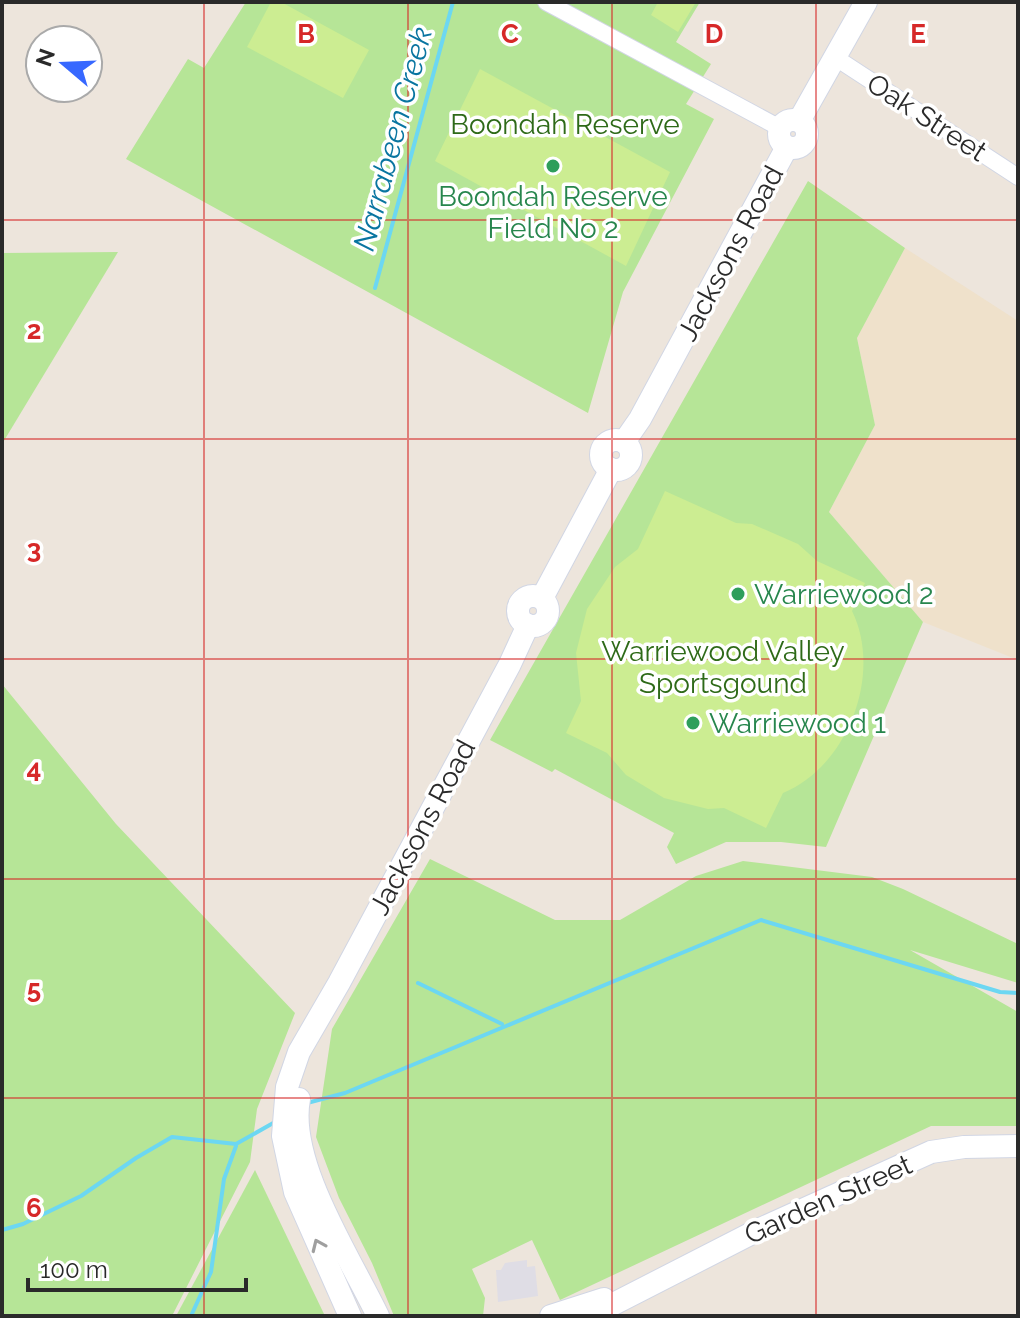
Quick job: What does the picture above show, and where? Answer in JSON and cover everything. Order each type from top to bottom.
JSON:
[{"type":"street","points":[[546,2],[789,132]]},
{"type":"street","name":"Jacksons Road","points":[[350,1316],[295,1192],[286,1161],[298,1106],[294,1086],[312,1027],[339,983],[528,625],[540,624],[544,620],[548,609],[542,598],[611,469],[603,463],[603,448],[610,441],[624,442],[640,419],[789,132],[836,58],[866,2]]},
{"type":"street","name":"Oak Street","points":[[836,58],[1018,177]]},
{"type":"street","name":"Jacksons Road","points":[[291,1131],[378,1316]]},
{"type":"street","name":"Garden Street","points":[[590,1316],[758,1230],[931,1152],[964,1147],[1018,1146]]},
{"type":"street","name":"Garden Street","points":[[551,1316],[647,1285]]},
{"type":"shaded area","points":[[905,248],[1018,321],[1018,660],[923,622],[829,512],[875,425],[857,338]]},
{"type":"shaded area","points":[[527,1260],[527,1267],[535,1266],[538,1296],[498,1302],[496,1270],[501,1270],[505,1263]]},
{"type":"green space","name":"Boondah Reserve","points":[[246,2],[700,2],[676,42],[711,64],[686,104],[714,119],[623,292],[588,413],[126,159],[188,59],[204,68]]},
{"type":"green space","points":[[271,2],[281,2],[369,50],[343,98],[247,47]]},
{"type":"green space","points":[[658,2],[696,2],[678,32],[651,15]]},
{"type":"green space","name":"Boondah Reserve Field No 2","points":[[480,69],[670,172],[626,266],[435,161]]},
{"type":"green space","name":"Warriewood Valley Sportsgound","points":[[808,181],[905,248],[857,338],[875,425],[829,512],[923,622],[826,847],[781,842],[726,842],[676,864],[667,847],[674,833],[555,769],[552,772],[490,740]]},
{"type":"green space","points":[[118,252],[2,444],[2,253]]},
{"type":"green space","points":[[665,491],[736,523],[752,524],[798,544],[817,561],[865,583],[852,611],[861,636],[863,662],[861,689],[854,716],[826,762],[806,780],[783,793],[766,828],[724,808],[708,809],[664,798],[626,775],[607,753],[566,733],[581,701],[576,653],[587,609],[615,567],[638,549]]},
{"type":"green space","points":[[2,684],[116,824],[295,1013],[257,1109],[250,1162],[172,1316],[2,1316]]},
{"type":"green space","points":[[430,859],[555,920],[620,920],[696,876],[743,861],[872,877],[903,889],[1018,944],[1018,983],[910,950],[1018,1012],[1018,1126],[931,1126],[560,1300],[532,1240],[472,1269],[485,1298],[483,1316],[394,1316],[372,1263],[339,1198],[316,1137],[332,1029]]},
{"type":"green space","points":[[255,1170],[325,1316],[176,1316]]},
{"type":"waterway","name":"Narrabeen Creek","points":[[375,288],[453,2]]},
{"type":"waterway","points":[[307,1103],[345,1093],[761,920],[1000,992],[1018,993]]},
{"type":"waterway","points":[[418,983],[502,1024]]},
{"type":"waterway","points":[[2,1230],[23,1224],[81,1196],[172,1137],[236,1144],[275,1122]]},
{"type":"waterway","points":[[191,1316],[211,1272],[224,1179],[236,1146]]},
{"type":"place","name":"Boondah Reserve Field No 2","points":[[553,166]]},
{"type":"place","name":"Warriewood 2","points":[[738,594]]},
{"type":"place","name":"Warriewood 1","points":[[693,723]]}]
